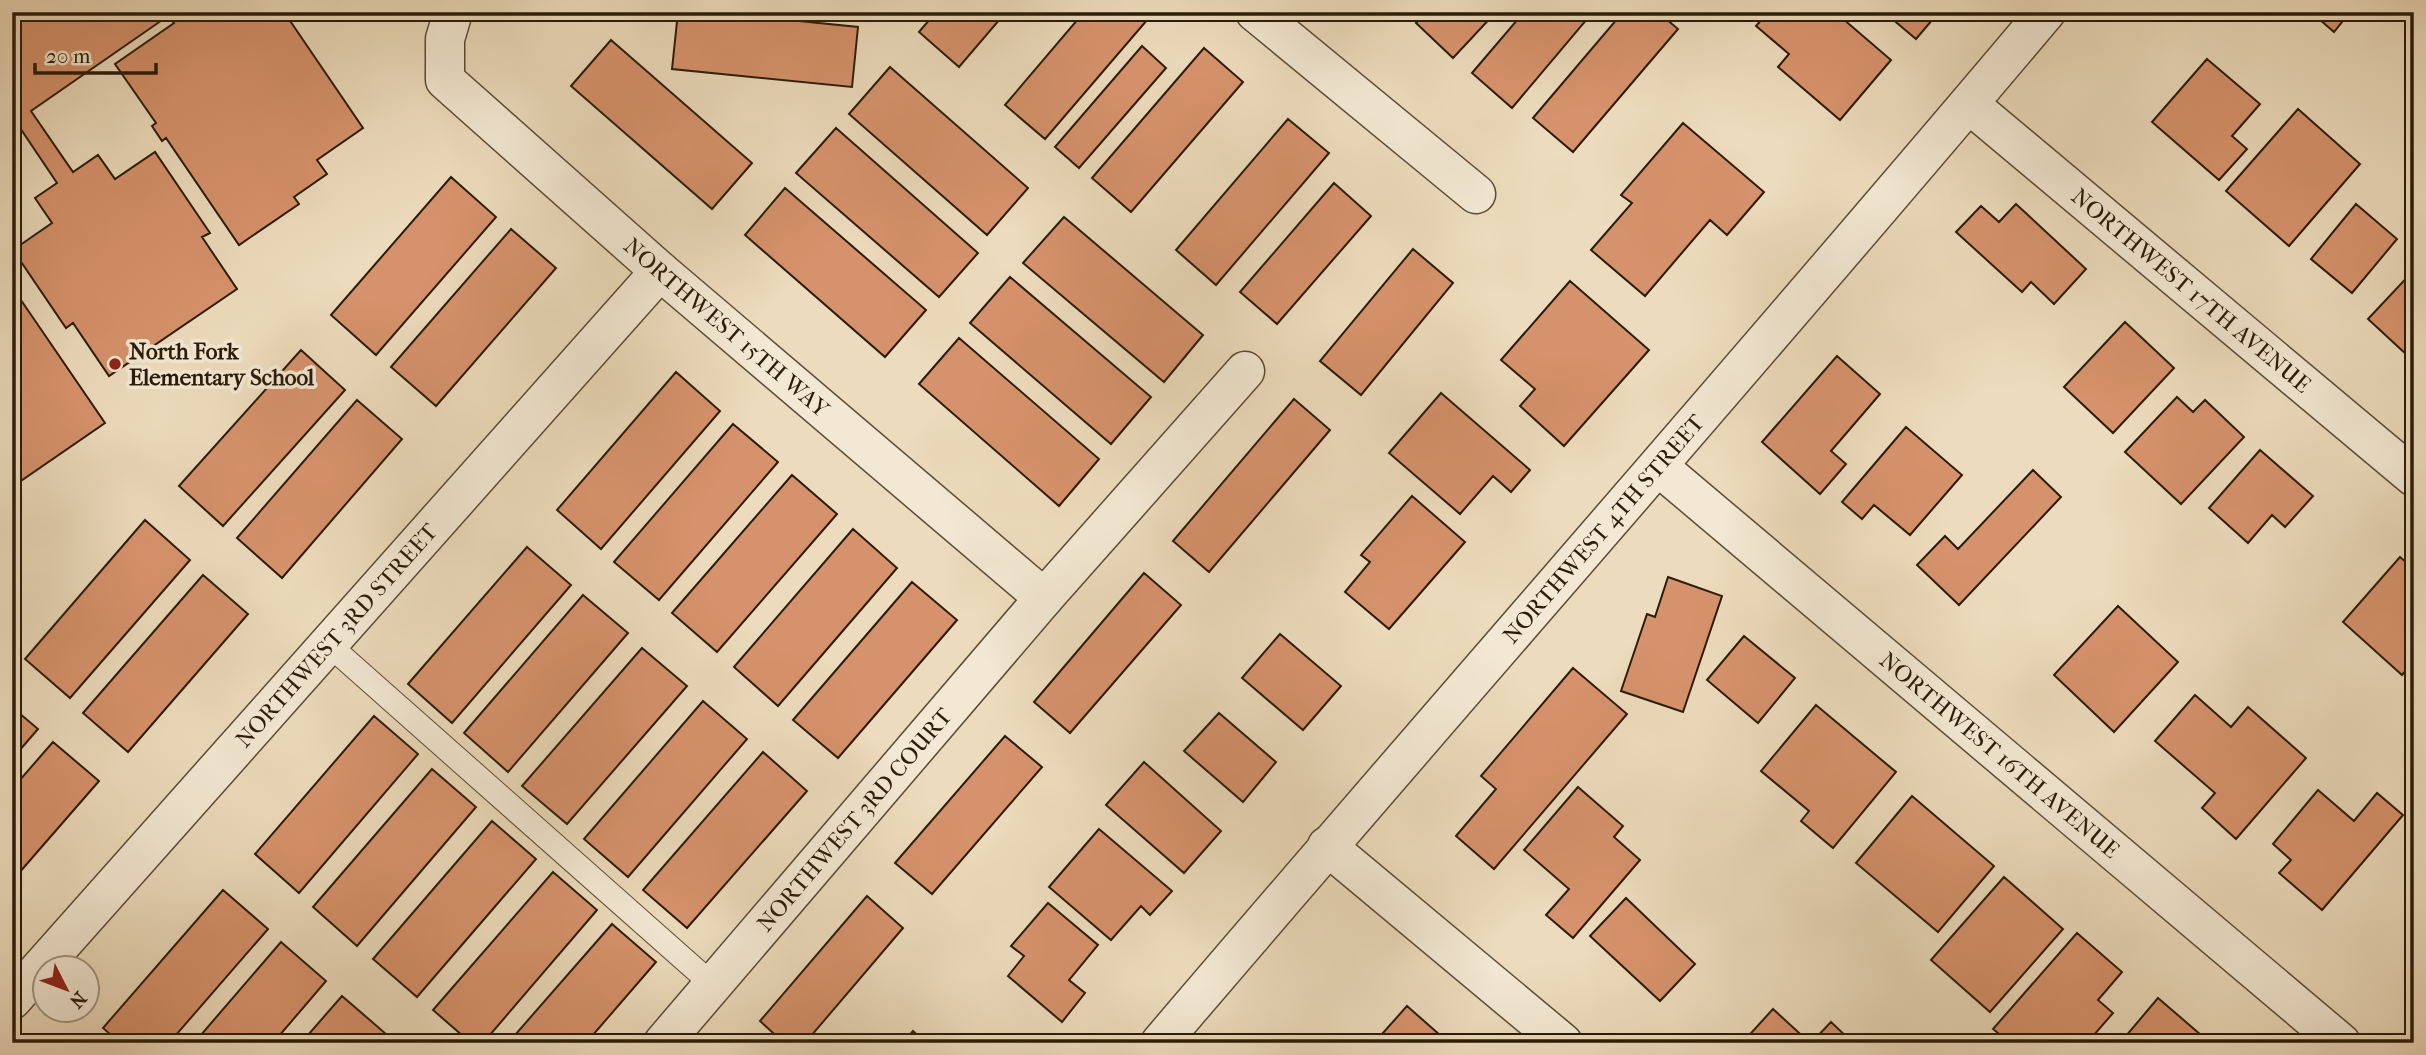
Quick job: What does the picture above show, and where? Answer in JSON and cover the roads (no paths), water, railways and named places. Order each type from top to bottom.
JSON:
[{"type":"street","points":[[1255,12],[1476,194]]},
{"type":"street","name":"NORTHWEST 4TH STREET","points":[[1160,1043],[1327,846],[1658,467],[2046,12]]},
{"type":"street","name":"NORTHWEST 15TH WAY","points":[[449,26],[445,80],[660,271],[1044,598]]},
{"type":"street","name":"NORTHWEST 17TH AVENUE","points":[[1969,104],[2414,477]]},
{"type":"street","name":"NORTHWEST 3RD STREET","points":[[12,1000],[660,271]]},
{"type":"street","name":"NORTHWEST 3RD COURT","points":[[663,1043],[1044,598],[1245,371]]},
{"type":"street","name":"NORTHWEST 16TH AVENUE","points":[[1658,467],[2341,1043]]},
{"type":"street","points":[[1327,846],[1563,1043]]},
{"type":"lane","points":[[328,644],[713,985]]},
{"type":"place","name":"North Fork Elementary School","points":[[115,364]]}]
